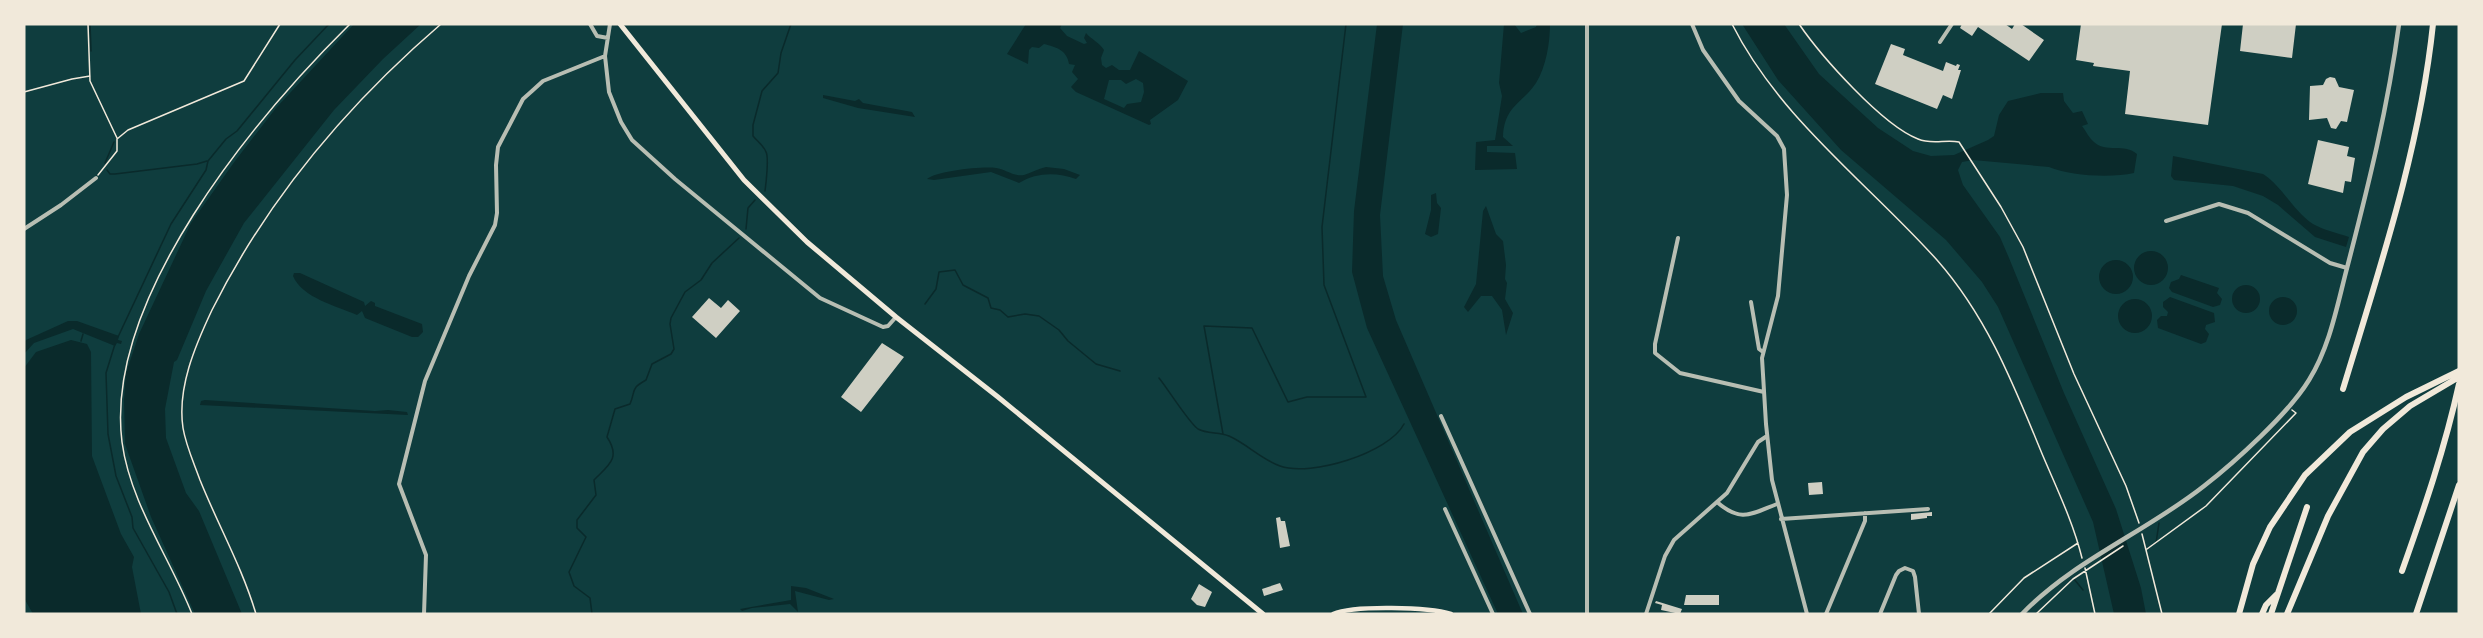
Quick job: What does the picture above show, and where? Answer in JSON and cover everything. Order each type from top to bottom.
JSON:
[{"type":"highway","points":[[2343,389],[2402,184],[2416,125],[2433,24]]},
{"type":"highway","points":[[2238,614],[2253,564],[2270,527],[2305,475],[2349,432],[2416,391],[2459,371]]},
{"type":"highway","points":[[2287,614],[2328,516],[2363,452],[2382,429],[2410,406],[2459,376]]},
{"type":"highway","points":[[2402,571],[2431,488],[2452,419],[2459,384]]},
{"type":"highway","points":[[2416,614],[2459,485]]},
{"type":"highway","points":[[2271,614],[2307,507]]},
{"type":"highway","points":[[2262,614],[2266,605],[2278,592]]},
{"type":"main road","points":[[620,24],[745,182],[807,242],[896,317],[1263,614]]},
{"type":"main road","points":[[1334,614],[1348,610],[1436,609],[1451,614]]},
{"type":"street","points":[[590,24],[597,36],[608,38]]},
{"type":"street","points":[[610,24],[605,56],[607,80],[612,104],[632,140],[675,179],[820,298],[883,327],[888,326],[896,317]]},
{"type":"street","points":[[1587,24],[1587,614]]},
{"type":"street","points":[[1692,24],[1707,57],[1739,101],[1773,132],[1784,150],[1787,195],[1778,301],[1763,352],[1764,392],[1767,436],[1777,504],[1807,614]]},
{"type":"street","points":[[1940,42],[1952,24]]},
{"type":"street","points":[[2022,614],[2046,591],[2075,574],[2204,486],[2300,395],[2322,354],[2347,268],[2389,96],[2399,24]]},
{"type":"street","points":[[424,614],[426,555],[399,484],[425,381],[469,276],[495,225],[498,147],[523,99],[531,91],[543,81],[605,56]]},
{"type":"street","points":[[24,229],[61,205],[96,178]]},
{"type":"street","points":[[2166,221],[2219,204],[2248,213],[2330,263],[2347,268]]},
{"type":"street","points":[[1678,238],[1654,344],[1655,353],[1680,373],[1764,392]]},
{"type":"street","points":[[1751,302],[1760,349],[1763,352]]},
{"type":"street","points":[[1441,416],[1530,614]]},
{"type":"street","points":[[1646,614],[1669,548],[1681,532],[1727,493],[1758,442],[1767,436]]},
{"type":"street","points":[[1717,502],[1732,513],[1740,515],[1756,513],[1777,504]]},
{"type":"street","points":[[1445,508],[1493,614]]},
{"type":"street","points":[[1781,519],[1928,509]]},
{"type":"street","points":[[1826,614],[1865,521],[1865,513]]},
{"type":"street","points":[[1880,614],[1896,575],[1905,568],[1913,572],[1915,577],[1919,614]]},
{"type":"path","points":[[88,24],[90,76],[93,92],[117,139],[117,151],[96,178]]},
{"type":"path","points":[[117,139],[128,130],[244,81],[280,24]]},
{"type":"path","points":[[192,614],[128,471],[122,443],[120,412],[124,371],[130,348],[171,254],[192,216],[266,116],[350,24]]},
{"type":"path","points":[[256,614],[250,593],[185,439],[182,402],[190,364],[207,321],[229,277],[270,211],[354,106],[441,24]]},
{"type":"path","points":[[1732,24],[1747,55],[1784,103],[1936,259],[1978,313],[2011,380],[2079,543],[2095,614]]},
{"type":"path","points":[[1798,24],[1849,83],[1898,127],[1918,139],[1934,143],[1955,141],[1962,146],[2001,207],[2023,247],[2074,374],[2126,486],[2146,550],[2162,614]]},
{"type":"path","points":[[24,92],[90,76]]},
{"type":"path","points":[[2146,550],[2220,493],[2296,413],[2292,410]]},
{"type":"path","points":[[2134,539],[2144,532]]},
{"type":"path","points":[[1989,614],[2024,578],[2062,551],[2079,543]]},
{"type":"path","points":[[2036,614],[2075,574],[2124,545]]},
{"type":"water","points":[[354,24],[421,24],[383,59],[334,110],[244,223],[206,291],[177,360],[174,362],[165,409],[166,438],[186,493],[199,511],[242,614],[195,614],[151,517],[125,444],[126,373],[139,334],[191,223],[276,108]]},
{"type":"water","points":[[1026,24],[1062,24],[1060,28],[1067,36],[1084,44],[1087,43],[1084,38],[1086,33],[1100,45],[1104,50],[1101,58],[1102,65],[1106,68],[1112,65],[1119,70],[1130,70],[1139,51],[1188,81],[1178,100],[1150,120],[1149,125],[1076,92],[1071,87],[1078,79],[1072,72],[1075,65],[1069,64],[1066,55],[1057,48],[1044,44],[1039,48],[1032,47],[1029,50],[1028,64],[1007,54]],"holes":[[[1136,79],[1143,83],[1144,92],[1141,102],[1127,104],[1124,108],[1104,99],[1109,80],[1121,80],[1126,84]]]},
{"type":"water","points":[[1377,24],[1403,24],[1380,215],[1383,276],[1396,320],[1523,614],[1498,614],[1367,328],[1352,272],[1354,211]]},
{"type":"water","points":[[1504,24],[1514,24],[1521,33],[1536,27],[1537,24],[1550,24],[1547,55],[1536,83],[1507,118],[1503,137],[1513,146],[1487,146],[1487,152],[1515,153],[1517,169],[1475,170],[1476,142],[1495,140],[1502,96],[1499,83]]},
{"type":"water","points":[[1742,24],[1784,24],[1819,74],[1878,128],[1913,151],[1931,156],[1954,155],[1994,136],[1999,115],[2008,101],[2041,93],[2063,93],[2064,101],[2073,113],[2082,111],[2088,124],[2082,126],[2094,142],[2104,147],[2127,149],[2137,154],[2134,173],[2125,175],[2079,174],[2049,167],[1973,160],[1962,162],[1958,170],[1963,185],[2000,237],[2064,393],[2116,509],[2141,588],[2146,614],[2114,614],[2093,522],[1998,307],[1982,282],[1946,240],[1841,150],[1778,80]]},
{"type":"water","points":[[823,95],[855,101],[859,99],[863,103],[912,112],[915,117],[858,108],[823,98]]},
{"type":"water","points":[[2173,156],[2263,174],[2306,219],[2326,230],[2349,237],[2346,247],[2315,237],[2278,205],[2263,196],[2233,186],[2174,180],[2171,176]]},
{"type":"water","points":[[1046,167],[1064,169],[1080,175],[1076,179],[1054,174],[1040,175],[1019,183],[991,172],[927,179],[950,171],[971,168],[996,168],[1024,175]]},
{"type":"water","points":[[1436,193],[1437,203],[1441,208],[1438,234],[1431,237],[1425,234],[1431,210],[1431,195]]},
{"type":"water","points":[[1486,206],[1496,234],[1503,241],[1507,283],[1505,299],[1513,313],[1506,335],[1502,310],[1492,296],[1481,296],[1468,312],[1464,307],[1476,284],[1483,211]]},
{"type":"water","points":[[2151,251],[2163,256],[2168,268],[2163,280],[2151,285],[2139,280],[2134,268],[2139,256]]},
{"type":"water","points":[[2116,260],[2128,265],[2133,277],[2128,289],[2116,294],[2104,289],[2099,277],[2104,265]]},
{"type":"water","points":[[294,273],[300,273],[364,302],[365,306],[371,301],[375,303],[375,306],[422,324],[423,332],[418,337],[412,337],[365,318],[362,311],[357,315],[312,296],[298,284],[293,276]]},
{"type":"water","points":[[2181,275],[2219,288],[2217,293],[2222,299],[2220,305],[2213,307],[2172,292],[2169,288],[2171,282],[2179,279]]},
{"type":"water","points":[[2246,285],[2256,289],[2260,299],[2256,309],[2246,313],[2236,309],[2232,299],[2236,289]]},
{"type":"water","points":[[2170,297],[2214,313],[2215,322],[2206,325],[2205,329],[2209,334],[2206,342],[2201,344],[2158,328],[2157,320],[2161,316],[2167,316],[2168,312],[2163,307],[2163,302]]},
{"type":"water","points":[[2283,297],[2293,301],[2297,311],[2293,321],[2283,325],[2273,321],[2269,311],[2273,301]]},
{"type":"water","points":[[2135,299],[2147,304],[2152,316],[2147,328],[2135,333],[2123,328],[2118,316],[2123,304]]},
{"type":"water","points":[[68,321],[77,321],[119,336],[118,340],[122,341],[121,344],[117,343],[115,346],[73,329],[34,343],[24,354],[26,340]]},
{"type":"water","points":[[71,340],[87,344],[91,352],[92,456],[121,534],[134,557],[132,567],[141,614],[33,614],[24,598],[24,368],[36,352]]},
{"type":"water","points":[[201,401],[388,410],[407,412],[408,415],[200,405]]},
{"type":"water","points":[[791,586],[806,588],[834,599],[829,600],[795,591],[798,612],[790,604],[742,611],[740,609],[791,600]]},
{"type":"building","points":[[1962,24],[2005,24],[2012,29],[2015,24],[2021,24],[2044,40],[2029,61],[1978,27],[1972,36],[1960,28]]},
{"type":"building","points":[[2081,24],[2222,24],[2208,125],[2125,114],[2130,71],[2093,66],[2094,63],[2076,60]]},
{"type":"building","points":[[2243,24],[2296,24],[2292,58],[2240,51]]},
{"type":"building","points":[[1891,44],[1905,49],[1903,55],[1943,71],[1946,62],[1956,66],[1960,65],[1958,70],[1961,70],[1952,99],[1943,95],[1937,109],[1875,84]]},
{"type":"building","points":[[2330,77],[2335,78],[2339,87],[2354,90],[2347,122],[2341,121],[2336,129],[2331,128],[2327,118],[2309,120],[2310,86],[2323,85]]},
{"type":"building","points":[[2318,140],[2349,147],[2347,156],[2355,158],[2351,182],[2345,181],[2343,193],[2308,184]]},
{"type":"building","points":[[709,298],[721,308],[728,300],[740,311],[716,338],[692,317]]},
{"type":"building","points":[[882,343],[904,357],[861,412],[841,397]]},
{"type":"building","points":[[1822,482],[1823,494],[1809,495],[1808,483]]},
{"type":"building","points":[[1932,512],[1932,516],[1927,516],[1927,518],[1911,520],[1911,514]]},
{"type":"building","points":[[1280,517],[1281,521],[1285,521],[1290,546],[1280,548],[1276,518]]},
{"type":"building","points":[[1280,583],[1283,590],[1264,596],[1262,589]]},
{"type":"building","points":[[1199,584],[1212,592],[1205,607],[1197,605],[1191,599]]},
{"type":"building","points":[[1686,595],[1719,595],[1719,605],[1684,605]]},
{"type":"building","points":[[1656,601],[1682,609],[1680,614],[1661,610],[1662,605],[1655,603]]},
{"type":"waterway","points":[[90,24],[91,51]]},
{"type":"waterway","points":[[118,337],[171,224],[206,170],[208,161],[226,139],[237,131],[295,60],[329,24]]},
{"type":"waterway","points":[[765,191],[767,155],[753,136],[753,125],[762,91],[778,73],[781,53],[791,24]]},
{"type":"waterway","points":[[1223,434],[1204,326],[1252,328],[1288,402],[1307,397],[1366,397],[1324,285],[1322,227],[1346,24]]},
{"type":"waterway","points":[[105,163],[114,142]]},
{"type":"waterway","points":[[107,170],[110,174],[115,174],[207,161]]},
{"type":"waterway","points":[[746,229],[748,208],[755,200]]},
{"type":"waterway","points":[[592,614],[590,598],[574,586],[569,572],[586,537],[577,528],[577,520],[596,495],[594,480],[613,456],[613,450],[607,437],[615,409],[630,404],[635,388],[646,380],[652,364],[671,354],[674,349],[671,318],[685,292],[701,280],[712,263],[739,238]]},
{"type":"waterway","points":[[925,304],[936,289],[939,272],[955,270],[963,285],[988,298],[991,308],[1000,310],[1008,317],[1025,314],[1039,316],[1059,330],[1068,341],[1096,364],[1120,371]]},
{"type":"waterway","points":[[81,341],[83,334]]},
{"type":"waterway","points":[[115,344],[106,373],[108,434],[116,476],[132,517],[133,528],[169,592],[177,614]]},
{"type":"waterway","points":[[1159,378],[1198,429],[1229,436],[1280,466],[1294,469],[1329,465],[1366,453],[1396,435],[1404,424]]},
{"type":"waterway","points":[[2156,543],[2159,523]]},
{"type":"waterway","points":[[2074,579],[2083,590]]}]
